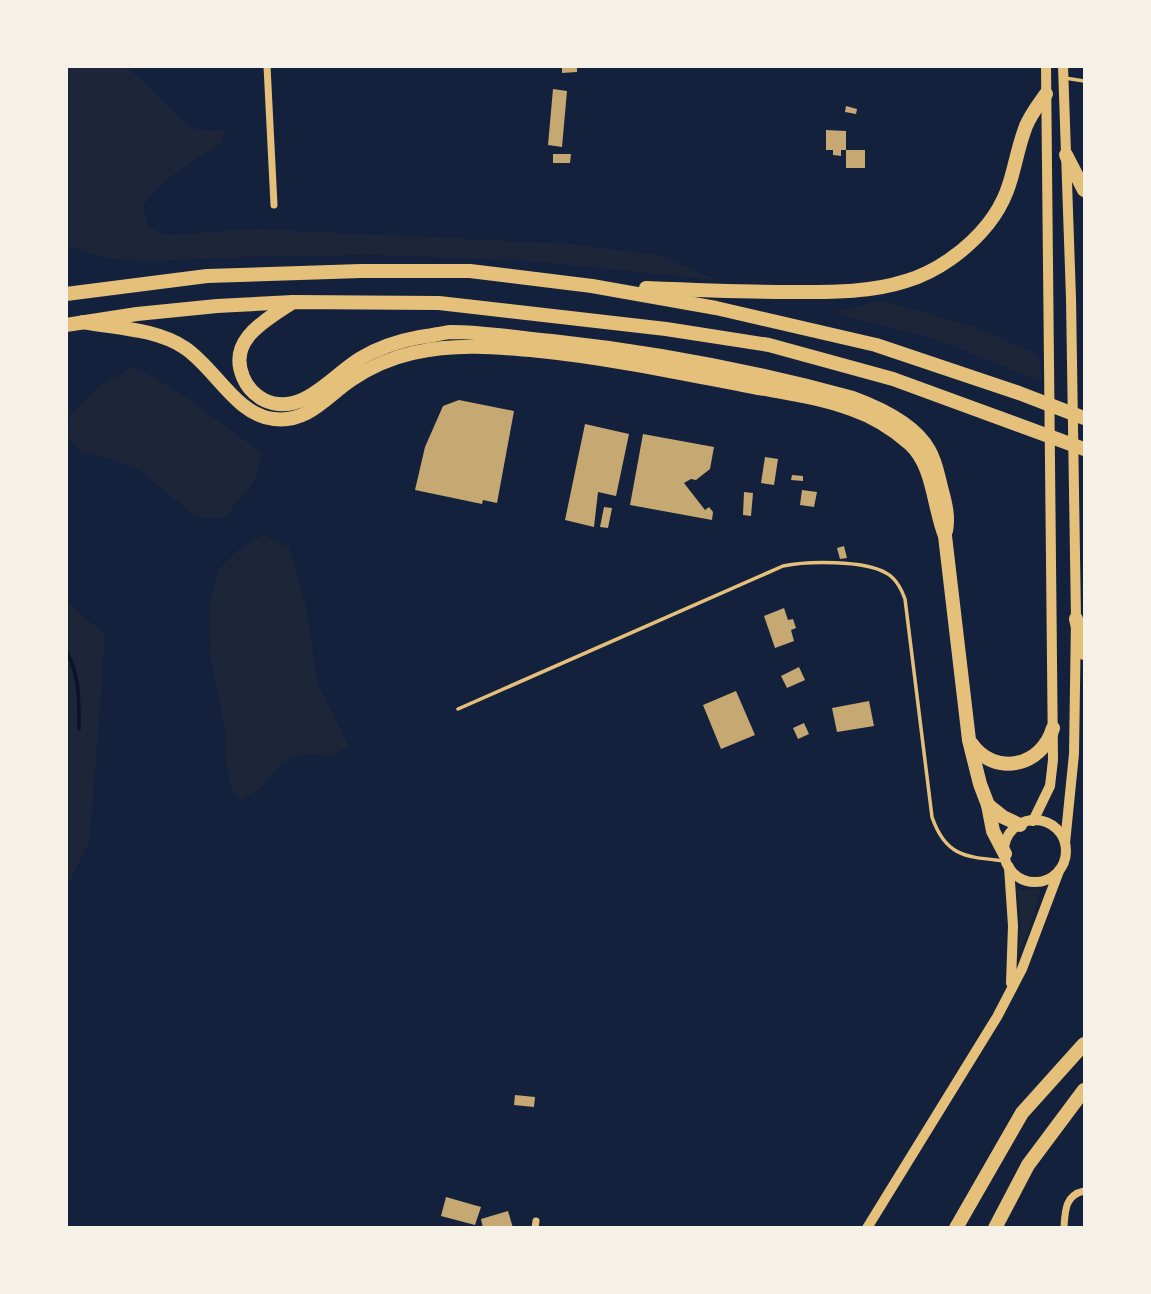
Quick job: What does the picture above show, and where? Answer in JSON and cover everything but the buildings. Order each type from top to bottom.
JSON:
[{"type":"highway","points":[[592,286],[747,292],[847,292],[908,281],[940,266],[965,248],[988,224],[1008,189],[1027,123],[1046,94]]},
{"type":"highway","points":[[1066,155],[1084,190]]},
{"type":"highway","points":[[66,294],[207,276],[470,271],[592,286],[716,308],[876,345],[1084,418]]},
{"type":"highway","points":[[293,302],[248,335],[240,354],[241,373],[247,386],[270,402],[303,400],[359,359],[396,341],[450,332],[594,345],[684,359],[853,398],[906,425],[924,442],[932,456],[947,510],[945,536],[969,740],[993,831],[1006,861]]},
{"type":"highway","points":[[66,324],[217,306],[293,302],[439,303],[666,329],[769,345],[893,379],[1083,449]]},
{"type":"highway","points":[[83,322],[146,334],[183,347],[211,371],[248,410],[274,419],[295,418],[314,410],[352,379],[389,360],[435,349],[474,346],[554,352],[634,364],[839,405],[876,420],[917,451],[928,472],[945,536]]},
{"type":"highway","points":[[1076,619],[1084,653]]},
{"type":"highway","points":[[969,740],[985,758],[999,763],[1015,764],[1030,759],[1042,749],[1053,728]]},
{"type":"highway","points":[[988,805],[1003,817],[1027,823]]},
{"type":"highway","points":[[956,1227],[1022,1113],[1084,1032]]},
{"type":"highway","points":[[1022,1113],[1084,1044]]},
{"type":"highway","points":[[995,1227],[1028,1165],[1084,1090]]},
{"type":"main road","points":[[1010,991],[1013,949],[1006,861],[1010,834],[1027,823],[1050,786],[1053,768],[1046,66]]},
{"type":"main road","points":[[867,1227],[982,1042],[1022,969],[1065,858],[1074,754],[1076,619],[1063,72]]},
{"type":"main road","points":[[1027,823],[1042,821],[1056,829],[1065,843]]},
{"type":"main road","points":[[1006,861],[1019,877],[1033,882],[1047,880],[1059,871]]},
{"type":"street","points":[[267,66],[274,205]]},
{"type":"street","points":[[1064,1227],[1066,1204],[1084,1191]]},
{"type":"lane","points":[[1063,72],[1084,81]]},
{"type":"lane","points":[[458,709],[783,566],[796,563],[876,569],[895,581],[905,599],[932,817],[938,833],[946,844],[961,853],[976,858],[1006,861]]},
{"type":"shaded area","points":[[67,66],[127,67],[191,128],[211,131],[225,128],[221,144],[169,178],[143,206],[148,226],[164,235],[254,229],[573,244],[662,256],[716,280],[520,260],[374,255],[148,261],[106,258],[67,246]]},
{"type":"shaded area","points":[[880,300],[975,327],[1039,355],[1042,382],[934,338],[835,313]]},
{"type":"shaded area","points":[[133,367],[184,396],[262,453],[254,482],[224,518],[210,519],[194,515],[139,470],[117,461],[83,453],[67,437],[70,414],[99,386]]},
{"type":"shaded area","points":[[263,535],[289,547],[306,607],[318,685],[348,745],[335,756],[303,754],[280,765],[260,789],[240,800],[231,788],[226,763],[226,734],[211,660],[209,607],[218,570],[239,549]]},
{"type":"shaded area","points":[[67,602],[105,635],[90,839],[67,887]]},
{"type":"shaded area","points":[[1016,888],[1024,891],[1041,888],[1017,959],[1021,921]]},
{"type":"waterway","points":[[66,651],[76,679],[79,729]]}]
